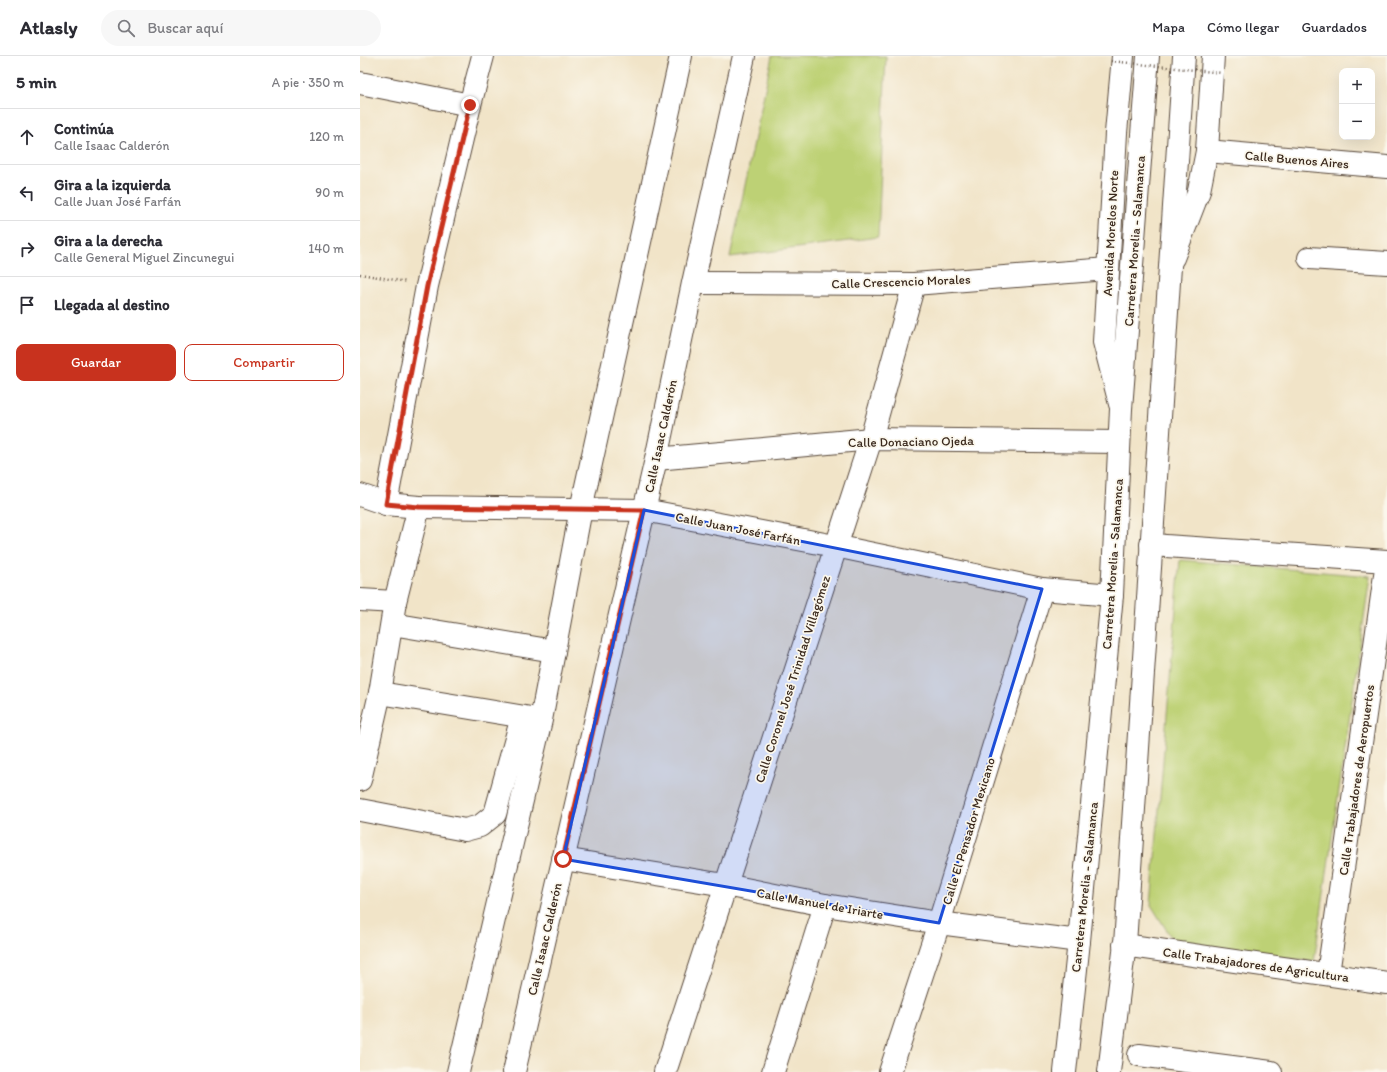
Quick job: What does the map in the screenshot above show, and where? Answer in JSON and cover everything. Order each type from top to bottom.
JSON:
[{"type":"main road","points":[[386,504],[427,286],[470,105],[484,56]]},
{"type":"main road","points":[[360,810],[466,830],[480,826],[495,814],[532,718],[554,651],[581,509],[681,56]]},
{"type":"main road","name":"Calle Isaac Calderón","points":[[514,1072],[656,459],[693,283],[744,56]]},
{"type":"main road","name":"Carretera Morelia - Salamanca","points":[[1065,1072],[1112,595],[1121,409],[1148,56]]},
{"type":"main road","points":[[1184,56],[1124,945],[1110,1062],[1271,1072]]},
{"type":"main road","name":"Avenida Morelos Norte","points":[[1117,59],[1116,133],[1104,342],[1121,409]]},
{"type":"main road","points":[[1169,269],[1199,190],[1207,151],[1218,64]]},
{"type":"main road","points":[[360,84],[470,105]]},
{"type":"main road","name":"Calle Buenos Aires","points":[[1207,151],[1387,167]]},
{"type":"main road","points":[[1309,258],[1387,263]]},
{"type":"main road","name":"Calle Crescencio Morales","points":[[693,283],[914,284],[1108,270]]},
{"type":"main road","name":"Calle Coronel José Trinidad Villagómez","points":[[665,1072],[871,439],[914,284]]},
{"type":"main road","name":"Calle Donaciano Ojeda","points":[[656,459],[871,439],[1119,442]]},
{"type":"main road","name":"Calle Juan José Farfán","points":[[360,495],[386,504],[419,507],[644,510],[835,546],[1042,589],[1112,595]]},
{"type":"main road","points":[[360,780],[380,693],[395,602],[419,507]]},
{"type":"main road","points":[[1151,545],[1387,561]]},
{"type":"main road","name":"Calle Trabajadores de Aeropuertos","points":[[1328,974],[1384,611],[1387,561]]},
{"type":"main road","name":"Calle El Pensador Mexicano","points":[[890,1072],[940,923],[1042,589]]},
{"type":"main road","points":[[360,600],[395,602]]},
{"type":"main road","points":[[392,624],[554,651]]},
{"type":"main road","points":[[380,693],[532,718]]},
{"type":"main road","points":[[458,1072],[532,718]]},
{"type":"main road","name":"Calle Manuel de Iriarte","points":[[563,859],[725,885],[825,905],[940,923],[1079,941]]},
{"type":"main road","points":[[773,1072],[825,905]]},
{"type":"main road","name":"Calle Trabajadores de Agricultura","points":[[1124,945],[1387,982]]},
{"type":"path","points":[[1117,59],[1218,64]]},
{"type":"path","points":[[360,274],[427,286]]},
{"type":"highlighted area","points":[[644,510],[1042,589],[939,923],[563,859]]},
{"type":"green space","points":[[772,56],[886,56],[878,237],[730,257]]},
{"type":"green space","points":[[1180,560],[1370,576],[1314,962],[1174,942],[1151,905]]},
{"type":"route","points":[[470,105],[427,286],[386,504],[419,507],[644,510],[563,859]]}]
